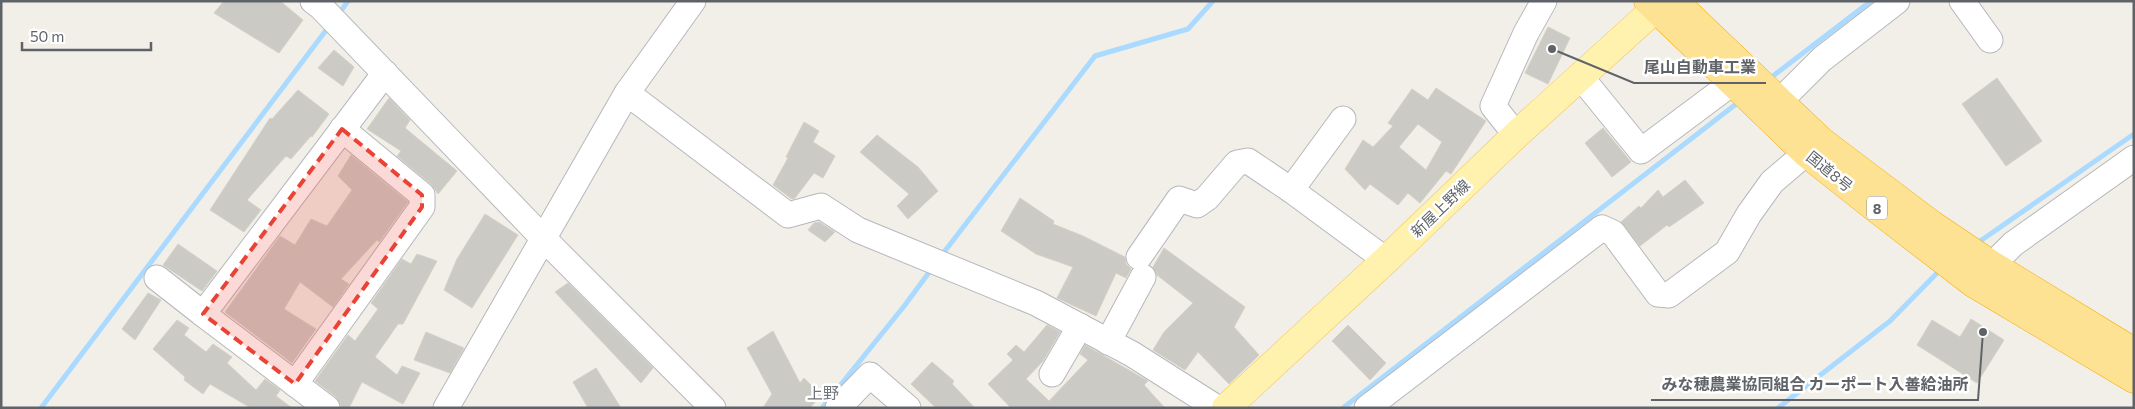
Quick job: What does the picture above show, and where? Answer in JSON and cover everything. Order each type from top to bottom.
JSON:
[{"type":"highway","name":"国道8号","points":[[1660,3],[1773,108],[1806,153],[2134,379]]},
{"type":"highway","name":"国道8号","points":[[1660,3],[1732,84],[1773,108],[1821,141],[1931,224],[1983,274],[2134,352]]},
{"type":"main road","name":"新屋上野線","points":[[1226,408],[1386,260],[1516,135],[1660,3]]},
{"type":"street","points":[[446,408],[627,93],[693,1]]},
{"type":"street","points":[[1516,135],[1493,106],[1526,33],[1544,1]]},
{"type":"street","points":[[1773,108],[1822,59],[1897,1]]},
{"type":"street","points":[[1962,1],[1990,40]]},
{"type":"street","points":[[320,3],[544,238],[713,408]]},
{"type":"street","points":[[202,314],[385,73]]},
{"type":"street","points":[[1580,76],[1642,151],[1732,84]]},
{"type":"street","points":[[627,93],[788,215],[821,206],[858,230],[1036,303],[1108,342],[1217,408]]},
{"type":"street","points":[[1291,190],[1343,119]]},
{"type":"street","points":[[295,384],[422,207],[422,195],[342,129]]},
{"type":"street","points":[[1367,408],[1602,228],[1613,233],[1658,294],[1669,296],[1727,252],[1748,214],[1772,182],[1806,153]]},
{"type":"street","points":[[1983,274],[2013,244],[2134,158]]},
{"type":"street","points":[[1108,342],[1141,267],[1179,198],[1197,205],[1207,198],[1237,163],[1248,161],[1291,190],[1386,260]]},
{"type":"street","points":[[157,278],[327,408]]},
{"type":"street","points":[[1052,374],[1080,326]]},
{"type":"street","points":[[838,408],[870,375],[908,408]]},
{"type":"highlighted area","points":[[342,129],[422,195],[422,207],[295,384],[203,314]]},
{"type":"building","points":[[224,1],[280,1],[303,20],[279,53],[214,13]]},
{"type":"building","points":[[1548,27],[1570,38],[1548,84],[1525,73]]},
{"type":"building","points":[[334,50],[354,67],[343,86],[318,68]]},
{"type":"building","points":[[1997,78],[2042,141],[2006,166],[1962,104]]},
{"type":"building","points":[[1436,88],[1486,121],[1451,174],[1446,171],[1420,203],[1408,193],[1398,205],[1370,184],[1365,190],[1345,169],[1363,140],[1373,147],[1393,126],[1388,123],[1412,89],[1428,100]],"holes":[[[1418,124],[1442,142],[1426,170],[1399,147]]]},
{"type":"building","points":[[298,90],[329,114],[312,137],[291,159],[286,156],[247,200],[261,210],[244,232],[210,210],[270,118],[272,119]]},
{"type":"building","points":[[389,98],[410,120],[405,128],[457,171],[438,194],[431,184],[397,156],[401,151],[367,129]]},
{"type":"building","points":[[804,122],[819,131],[813,142],[835,156],[823,178],[814,173],[795,198],[792,199],[773,185],[788,158],[786,157]]},
{"type":"building","points":[[1603,128],[1631,162],[1612,177],[1585,143]]},
{"type":"building","points":[[877,135],[918,167],[938,191],[908,219],[897,206],[909,194],[860,152]]},
{"type":"building","points":[[351,155],[408,202],[379,242],[377,240],[341,279],[349,284],[333,307],[300,282],[284,309],[316,329],[292,363],[225,312],[280,236],[295,245],[311,219],[327,226],[352,190],[338,176]]},
{"type":"building","points":[[1685,180],[1704,203],[1669,227],[1667,225],[1640,246],[1621,222],[1639,206],[1641,208],[1658,190],[1663,197]]},
{"type":"building","points":[[1020,198],[1054,221],[1053,224],[1083,236],[1125,257],[1126,264],[1131,269],[1126,278],[1116,273],[1096,316],[1057,298],[1073,267],[1036,254],[1001,231]]},
{"type":"building","points":[[485,214],[518,235],[472,308],[444,290],[457,259]]},
{"type":"building","points":[[819,222],[835,232],[825,242],[808,230],[814,223]]},
{"type":"building","points":[[178,244],[217,271],[202,291],[163,265]]},
{"type":"building","points":[[1164,248],[1245,307],[1234,327],[1259,355],[1229,384],[1198,352],[1185,370],[1153,350],[1164,332],[1193,303],[1157,275],[1153,267]]},
{"type":"building","points":[[417,254],[437,261],[403,324],[398,324],[375,357],[397,375],[402,366],[420,373],[403,404],[362,382],[349,408],[342,408],[336,397],[315,381],[348,335],[355,341],[378,309],[371,303],[402,259],[411,264]]},
{"type":"building","points":[[568,283],[653,368],[641,383],[555,292]]},
{"type":"building","points":[[148,293],[161,300],[135,340],[122,329]]},
{"type":"building","points":[[1971,319],[2004,340],[1977,383],[1917,345],[1932,320],[1960,337]]},
{"type":"building","points":[[177,320],[189,328],[184,335],[206,352],[213,344],[232,357],[227,363],[256,390],[265,379],[280,390],[276,396],[292,408],[251,408],[210,384],[203,394],[184,380],[185,377],[153,349]]},
{"type":"building","points":[[1047,325],[1060,332],[1043,361],[1026,379],[1049,401],[1088,360],[1080,354],[1085,345],[1148,381],[1144,385],[1165,408],[1011,408],[988,384],[1013,360],[1007,354],[1016,345],[1024,352]]},
{"type":"building","points":[[1348,325],[1386,363],[1370,380],[1332,341]]},
{"type":"building","points":[[773,331],[800,383],[804,378],[821,395],[810,408],[763,408],[772,394],[747,348]]},
{"type":"building","points":[[426,332],[464,348],[450,373],[414,360]]},
{"type":"building","points":[[932,362],[954,381],[952,384],[975,408],[936,408],[911,384]]},
{"type":"building","points":[[596,368],[621,408],[588,408],[573,382]]},
{"type":"waterway","points":[[338,15],[348,1]]},
{"type":"waterway","points":[[941,256],[1095,56],[1188,29],[1213,1]]},
{"type":"waterway","points":[[1769,79],[1871,1]]},
{"type":"waterway","points":[[41,408],[330,25]]},
{"type":"waterway","points":[[1343,408],[1740,101]]},
{"type":"waterway","points":[[1976,244],[2134,134]]},
{"type":"waterway","points":[[822,408],[905,305],[933,267]]},
{"type":"waterway","points":[[1778,408],[1890,321],[1941,269]]},
{"type":"place","name":"尾山自動車工業","points":[[1552,49]]},
{"type":"place","name":"みな穂農業協同組合 カーポート入善給油所","points":[[1983,332]]},
{"type":"district","name":"上野","points":[[823,392]]}]
